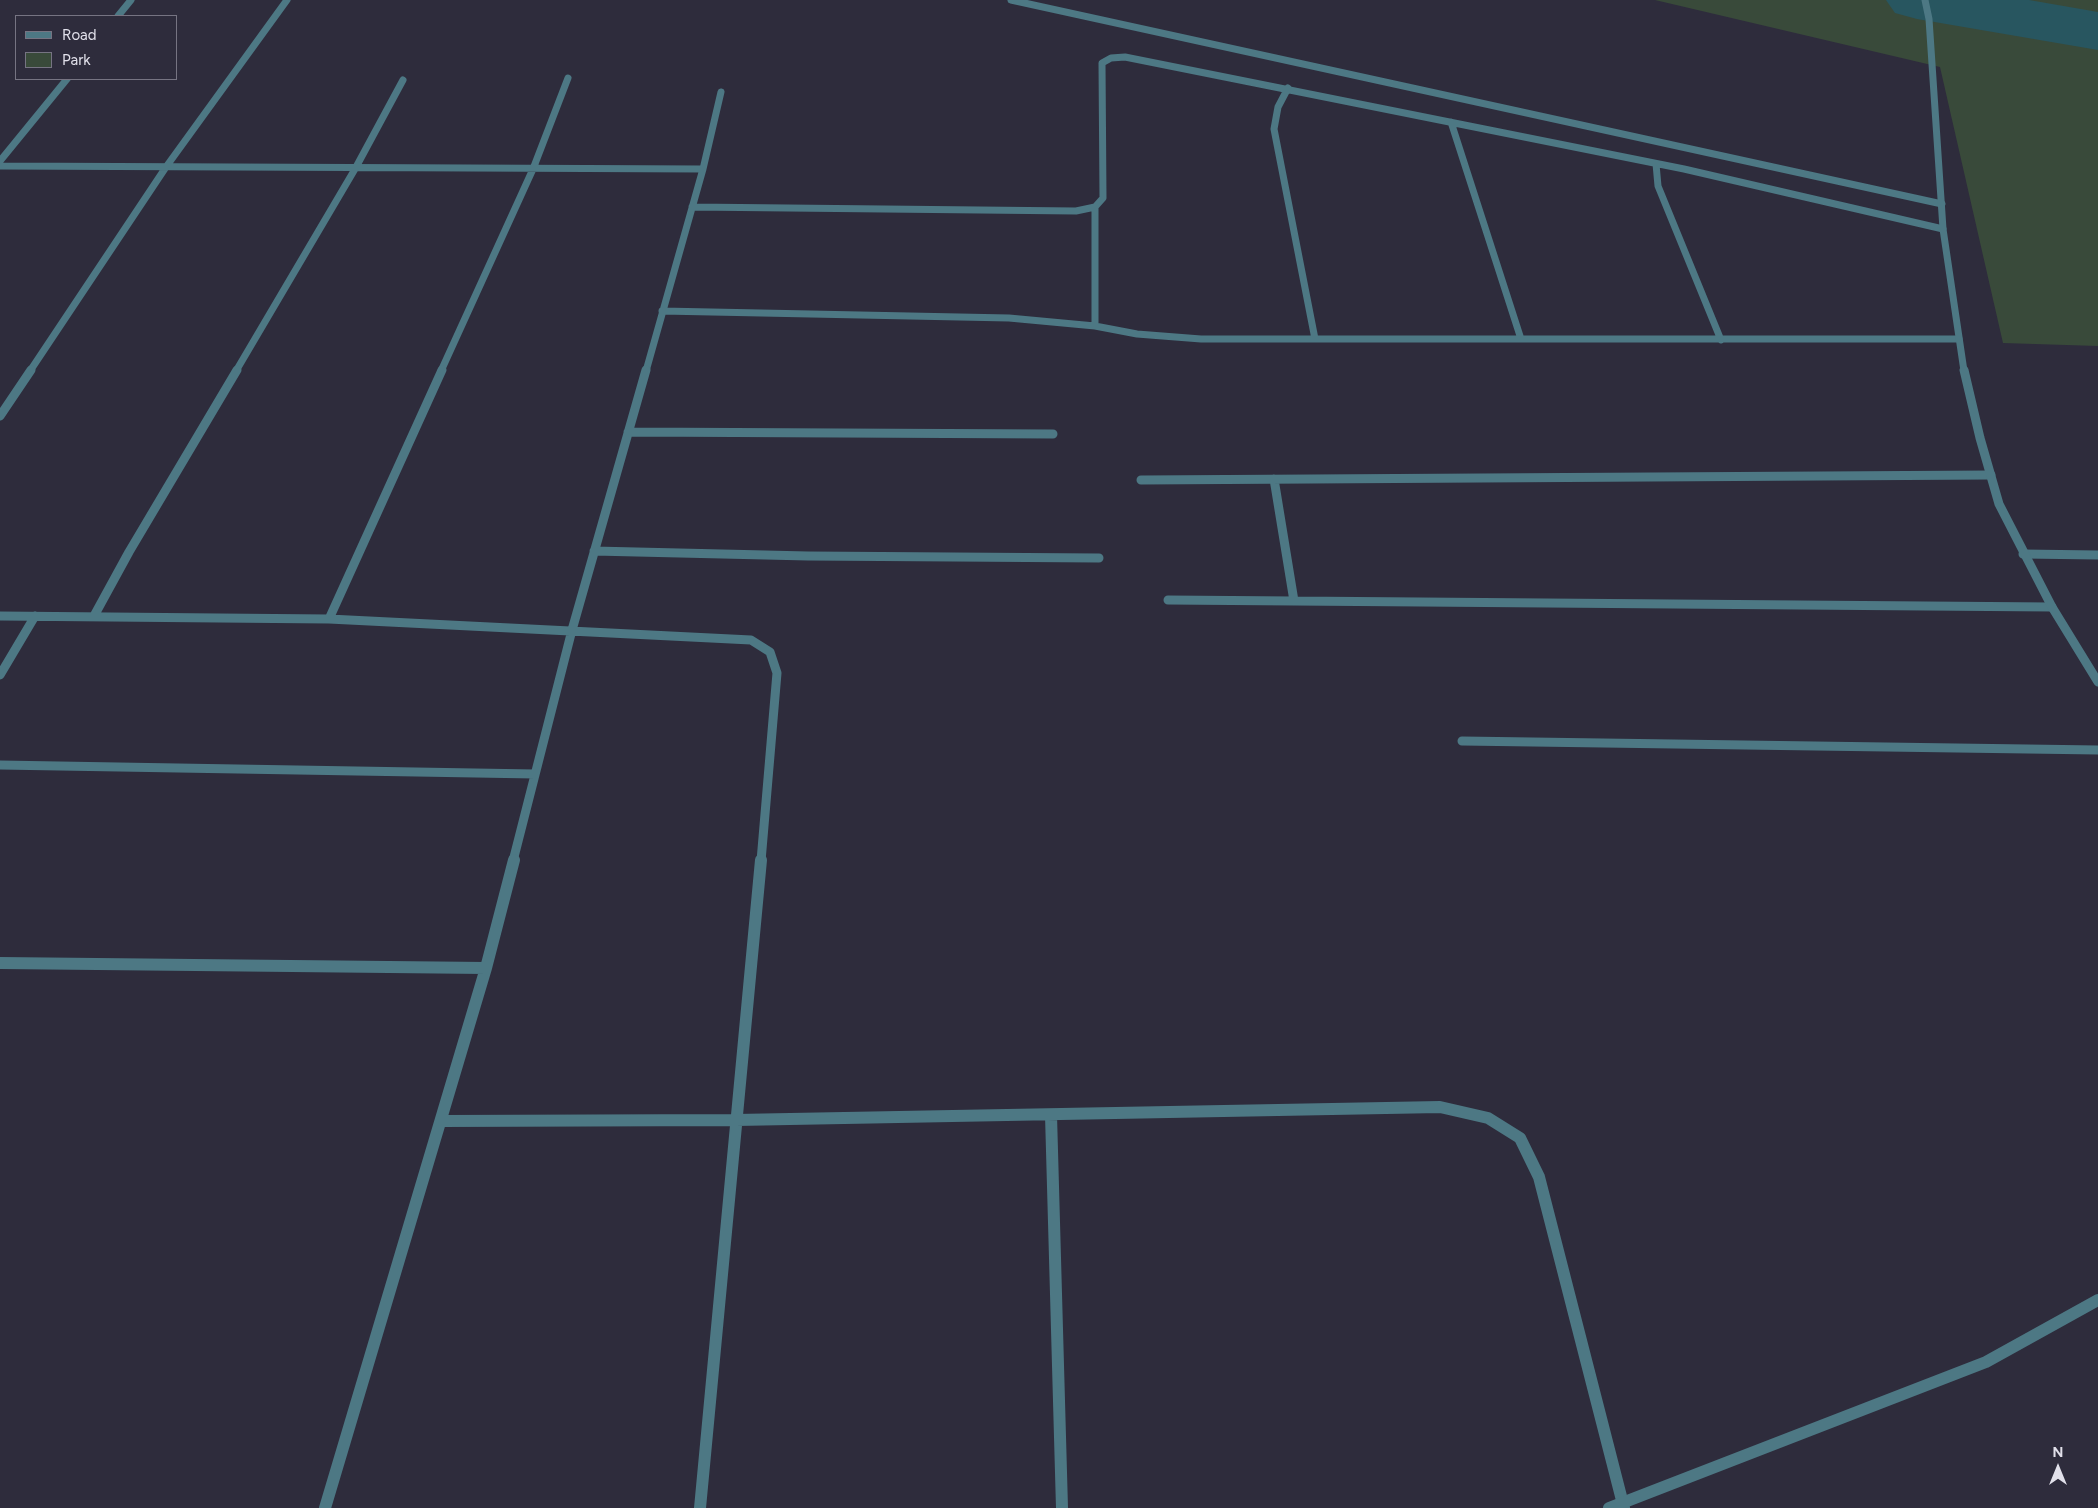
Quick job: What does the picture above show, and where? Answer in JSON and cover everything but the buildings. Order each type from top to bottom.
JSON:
[{"type":"street","points":[[119,15],[131,0]]},
{"type":"street","points":[[0,416],[166,167],[287,0]]},
{"type":"street","points":[[1011,0],[1942,204]]},
{"type":"street","points":[[1925,0],[1929,19],[1943,229],[1962,361],[1998,504],[2052,607],[2098,682]]},
{"type":"street","points":[[692,207],[1066,211],[1095,207],[1103,198],[1102,63],[1111,58],[1134,58],[1656,164],[1943,229]]},
{"type":"street","points":[[329,619],[533,169],[568,78]]},
{"type":"street","points":[[0,161],[66,80]]},
{"type":"street","points":[[94,616],[129,552],[355,169],[403,80]]},
{"type":"street","points":[[1288,88],[1278,106],[1274,129],[1315,339]]},
{"type":"street","points":[[325,1508],[442,1121],[486,968],[572,630],[703,170],[721,92]]},
{"type":"street","points":[[1451,122],[1521,339]]},
{"type":"street","points":[[1656,164],[1658,186],[1721,340]]},
{"type":"street","points":[[0,166],[703,170]]},
{"type":"street","points":[[1094,326],[1095,207]]},
{"type":"street","points":[[662,311],[1009,318],[1094,326],[1137,334],[1200,339],[1959,339]]},
{"type":"street","points":[[628,432],[1053,434]]},
{"type":"street","points":[[1141,480],[1991,475]]},
{"type":"street","points":[[1274,479],[1294,601]]},
{"type":"street","points":[[594,551],[808,556],[1100,558]]},
{"type":"street","points":[[2023,554],[2098,555]]},
{"type":"street","points":[[1168,600],[2052,607]]},
{"type":"street","points":[[0,616],[329,619],[572,630],[751,640],[770,652],[777,673],[700,1508]]},
{"type":"street","points":[[0,675],[35,616]]},
{"type":"street","points":[[1462,741],[2098,750]]},
{"type":"street","points":[[0,765],[535,774]]},
{"type":"street","points":[[0,963],[486,968]]},
{"type":"street","points":[[442,1121],[736,1120],[1440,1107],[1488,1118],[1520,1138],[1539,1176],[1624,1506]]},
{"type":"street","points":[[1051,1115],[1062,1508]]},
{"type":"street","points":[[1609,1508],[1624,1506],[1986,1362],[2098,1300]]},
{"type":"green space","points":[[1655,0],[2098,0],[2098,346],[2003,343],[1940,67]]},
{"type":"waterway","points":[[1917,0],[2098,31]]}]
